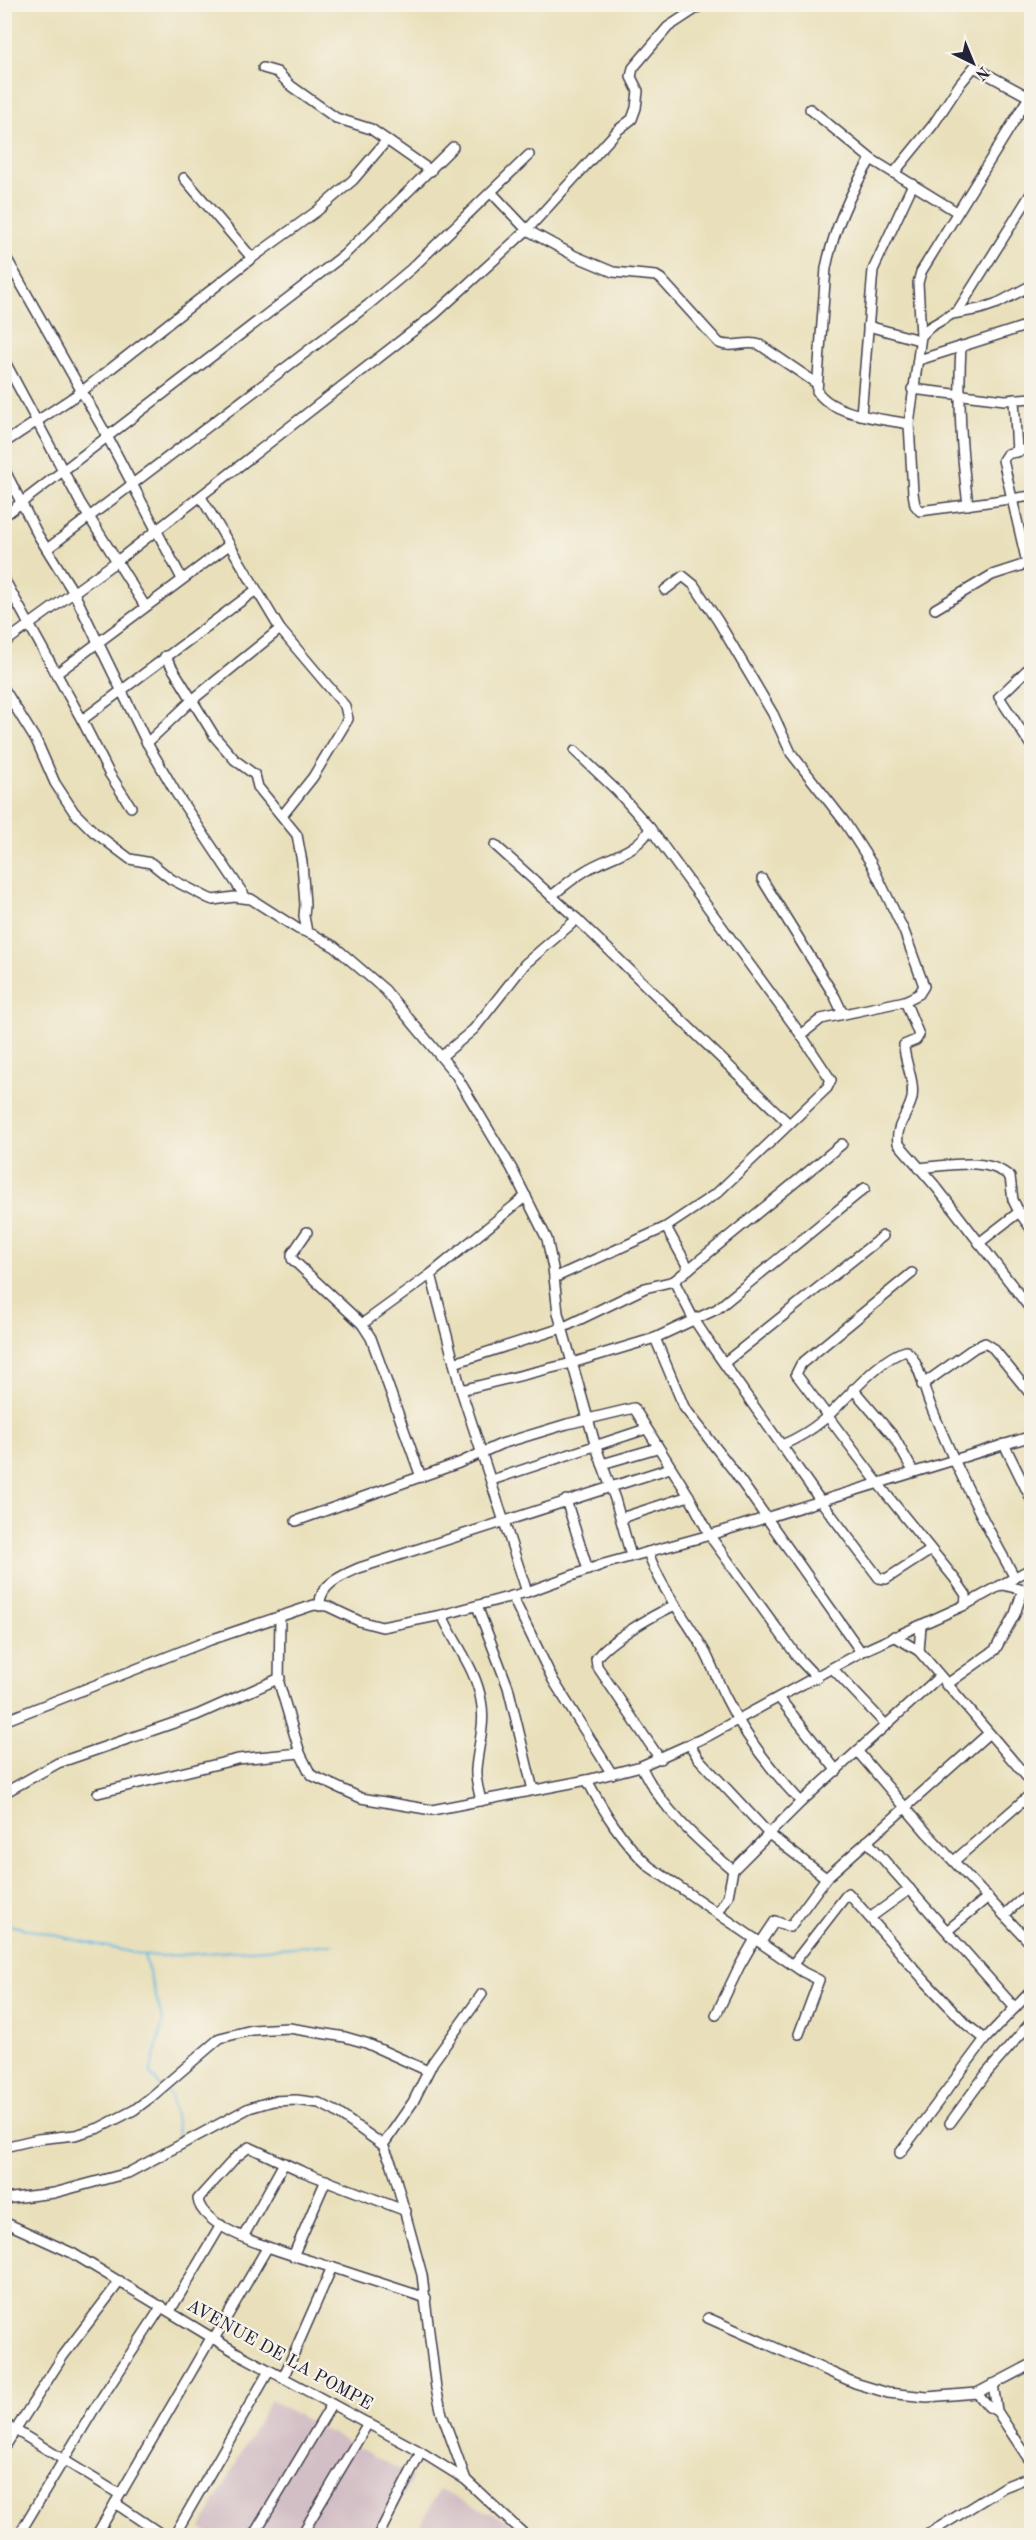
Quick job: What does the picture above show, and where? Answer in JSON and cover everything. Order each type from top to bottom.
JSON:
[{"type":"street","points":[[4,643],[201,497],[466,288],[527,230],[618,130],[632,119],[639,96],[631,77],[636,64],[668,27],[703,5]]},
{"type":"street","points":[[894,173],[933,125],[974,67],[1030,94],[921,272],[918,283],[919,360],[912,389],[909,424],[913,493],[917,508],[925,511],[1032,496]]},
{"type":"street","points":[[263,68],[277,72],[291,86],[336,118],[365,127],[431,171]]},
{"type":"street","points":[[810,109],[871,159],[957,212]]},
{"type":"street","points":[[4,443],[81,392],[252,258],[334,198],[360,173],[387,140]]},
{"type":"street","points":[[4,516],[344,255],[453,147]]},
{"type":"street","points":[[47,549],[368,305],[411,269],[529,155]]},
{"type":"street","points":[[871,159],[845,205],[829,254],[817,391],[830,405],[861,415],[909,424]]},
{"type":"street","points":[[184,178],[252,258]]},
{"type":"street","points":[[861,415],[873,270],[913,184]]},
{"type":"street","points":[[491,192],[527,230],[603,269],[623,274],[656,276],[719,343],[723,345],[754,343],[760,345],[816,383]]},
{"type":"street","points":[[957,312],[1032,192]]},
{"type":"street","points":[[4,254],[107,436],[182,579]]},
{"type":"street","points":[[920,338],[941,319],[957,312],[980,309],[998,303],[1032,285]]},
{"type":"street","points":[[919,360],[1032,324]]},
{"type":"street","points":[[868,326],[920,338]]},
{"type":"street","points":[[961,346],[958,394],[960,439],[968,505]]},
{"type":"street","points":[[4,360],[89,518],[145,606]]},
{"type":"street","points":[[912,389],[1014,399],[1032,398]]},
{"type":"street","points":[[1014,399],[1017,452]]},
{"type":"street","points":[[935,609],[992,575],[1029,562],[1003,460],[1007,454],[1032,448]]},
{"type":"street","points":[[4,469],[21,504],[74,593],[147,743],[176,792],[246,898]]},
{"type":"street","points":[[201,497],[280,630],[348,712],[344,726],[326,759],[282,816]]},
{"type":"street","points":[[56,674],[230,545]]},
{"type":"street","points":[[665,590],[683,576],[703,596],[773,714],[792,753],[844,821],[871,863],[900,923],[924,986],[923,991],[906,1001],[821,1019],[801,1035]]},
{"type":"street","points":[[4,579],[109,773],[131,807]]},
{"type":"street","points":[[82,720],[123,692],[165,656],[256,590]]},
{"type":"street","points":[[147,743],[191,702],[280,630]]},
{"type":"street","points":[[165,656],[191,702],[220,744],[244,768],[255,775],[258,786],[298,837],[305,891],[304,916],[308,932]]},
{"type":"street","points":[[1032,665],[999,698],[1032,747]]},
{"type":"street","points":[[4,689],[37,742],[65,800],[94,832],[130,859],[151,863],[171,879],[208,898],[213,900],[246,898],[258,902],[291,925],[335,947],[385,990],[442,1056],[462,1084],[526,1196],[547,1239],[562,1329],[631,1556]]},
{"type":"street","points":[[554,1278],[666,1227],[717,1193],[830,1083],[829,1076],[801,1035],[650,828],[617,791],[575,751]]},
{"type":"street","points":[[551,896],[584,871],[610,860],[639,843],[650,828]]},
{"type":"street","points":[[495,845],[577,920],[788,1123]]},
{"type":"street","points":[[762,879],[835,997],[843,1014]]},
{"type":"street","points":[[442,1056],[474,1029],[525,964],[577,920]]},
{"type":"street","points":[[906,1001],[919,1035],[916,1040],[904,1045],[912,1087],[911,1100],[897,1137],[898,1143],[1032,1311]]},
{"type":"street","points":[[454,1363],[562,1329],[645,1288],[674,1281],[842,1144]]},
{"type":"street","points":[[919,1168],[952,1165],[996,1167],[1010,1177],[1013,1200],[1032,1230]]},
{"type":"street","points":[[461,1390],[572,1363],[655,1338],[723,1305],[792,1245],[865,1188]]},
{"type":"street","points":[[362,1324],[431,1274],[526,1196]]},
{"type":"street","points":[[979,1243],[1019,1212]]},
{"type":"street","points":[[666,1227],[689,1269]]},
{"type":"street","points":[[307,1232],[292,1254],[292,1259],[362,1324],[371,1338],[421,1477]]},
{"type":"street","points":[[724,1363],[883,1236]]},
{"type":"street","points":[[912,1273],[796,1370],[796,1374],[931,1550],[965,1600]]},
{"type":"street","points":[[431,1274],[461,1390],[527,1592]]},
{"type":"street","points":[[674,1281],[693,1318],[724,1363],[820,1500],[881,1579],[886,1579],[931,1550]]},
{"type":"street","points":[[655,1338],[684,1407],[861,1653]]},
{"type":"street","points":[[922,1385],[974,1348],[985,1343],[993,1348],[1032,1396]]},
{"type":"street","points":[[782,1445],[828,1416],[853,1389],[896,1355],[906,1351],[913,1356],[922,1385],[954,1459],[1015,1578]]},
{"type":"street","points":[[853,1389],[894,1437],[913,1471]]},
{"type":"street","points":[[296,1521],[421,1477],[520,1437],[634,1408],[689,1496],[710,1535],[799,1659],[817,1678]]},
{"type":"street","points":[[492,1480],[646,1429]]},
{"type":"street","points":[[4,1721],[210,1640],[314,1605],[327,1606],[359,1621],[382,1627],[442,1615],[527,1592],[631,1556],[710,1535],[1032,1436]]},
{"type":"street","points":[[1004,1444],[1032,1501]]},
{"type":"street","points":[[602,1464],[657,1448]]},
{"type":"street","points":[[320,1606],[322,1594],[328,1586],[359,1568],[610,1485],[670,1468]]},
{"type":"street","points":[[621,1518],[689,1496]]},
{"type":"street","points":[[566,1500],[588,1570]]},
{"type":"street","points":[[648,1552],[673,1606],[705,1652],[738,1720],[770,1766],[801,1802]]},
{"type":"street","points":[[280,1616],[278,1670],[282,1695],[300,1753],[311,1775],[361,1798],[432,1810],[587,1780],[660,1759],[780,1699],[894,1636],[921,1626],[965,1600],[979,1598],[1032,1568]]},
{"type":"street","points":[[946,1685],[995,1650],[1027,1591],[1003,1585]]},
{"type":"street","points":[[512,1596],[553,1680],[612,1774]]},
{"type":"street","points":[[477,1606],[489,1644],[508,1687],[533,1790]]},
{"type":"street","points":[[660,1759],[597,1666],[596,1659],[636,1627],[673,1606]]},
{"type":"street","points":[[442,1615],[452,1639],[471,1672],[481,1698],[483,1721],[476,1775],[481,1801]]},
{"type":"street","points":[[919,1652],[921,1626]]},
{"type":"street","points":[[894,1636],[919,1652],[1032,1783]]},
{"type":"street","points":[[833,1669],[886,1725]]},
{"type":"street","points":[[718,1913],[728,1896],[733,1870],[801,1802],[939,1677]]},
{"type":"street","points":[[4,1793],[58,1763],[197,1716],[280,1678]]},
{"type":"street","points":[[780,1699],[837,1770]]},
{"type":"street","points":[[716,2015],[758,1941],[774,1921],[790,1927],[826,1878],[988,1734]]},
{"type":"street","points":[[690,1745],[698,1758],[769,1834],[826,1878]]},
{"type":"street","points":[[858,1752],[905,1807],[1032,1945]]},
{"type":"street","points":[[98,1793],[219,1762],[300,1753]]},
{"type":"street","points":[[641,1766],[662,1799],[703,1844],[733,1870]]},
{"type":"street","points":[[587,1780],[603,1810],[637,1855],[662,1877],[820,1982],[799,2034]]},
{"type":"street","points":[[954,1861],[1032,1793]]},
{"type":"street","points":[[867,1841],[1015,2008]]},
{"type":"street","points":[[871,1917],[910,1889]]},
{"type":"street","points":[[1004,1915],[1032,1890]]},
{"type":"street","points":[[793,1964],[846,1894],[851,1894],[925,1981],[967,2025],[985,2039]]},
{"type":"street","points":[[948,1930],[988,1897]]},
{"type":"street","points":[[900,2153],[985,2039],[1032,1990]]},
{"type":"street","points":[[383,2145],[413,2102],[428,2071],[482,1994]]},
{"type":"street","points":[[950,2123],[986,2074],[1032,2021]]},
{"type":"street","points":[[4,2147],[38,2139],[75,2135],[117,2119],[150,2098],[220,2038],[232,2033],[289,2028],[345,2037],[377,2048],[428,2071]]},
{"type":"street","points":[[4,2199],[54,2193],[128,2173],[249,2108],[273,2101],[296,2100],[318,2103],[351,2121],[383,2145],[392,2165],[406,2211],[426,2298],[436,2388],[442,2414],[466,2480]]},
{"type":"street","points":[[406,2211],[249,2147],[235,2158],[198,2199],[201,2208],[221,2225],[267,2248],[426,2298]]},
{"type":"street","points":[[243,2237],[284,2163]]},
{"type":"street","points":[[293,2256],[326,2180]]},
{"type":"street","name":"AVENUE DE LA POMPE","points":[[4,2222],[72,2253],[166,2308],[212,2339],[421,2452],[466,2480],[526,2535]]},
{"type":"street","points":[[18,2535],[64,2458],[221,2225]]},
{"type":"street","points":[[96,2535],[267,2248]]},
{"type":"street","points":[[283,2378],[332,2267]]},
{"type":"street","points":[[4,2448],[63,2356],[120,2281]]},
{"type":"street","points":[[708,2318],[855,2383],[888,2393],[927,2397],[977,2393],[1032,2364]]},
{"type":"street","points":[[174,2535],[269,2371]]},
{"type":"street","points":[[993,2384],[998,2411],[1032,2464]]},
{"type":"street","points":[[977,2393],[989,2407],[998,2411]]},
{"type":"street","points":[[253,2535],[333,2404]]},
{"type":"street","points":[[4,2422],[64,2458],[164,2535]]},
{"type":"street","points":[[301,2535],[368,2422]]},
{"type":"street","points":[[378,2535],[421,2452]]},
{"type":"street","points":[[925,2535],[1004,2487],[1032,2476]]},
{"type":"shaded area","points":[[270,2400],[413,2477],[382,2535],[214,2536],[201,2528]]},
{"type":"shaded area","points":[[439,2490],[539,2535],[415,2536]]},
{"type":"waterway","points":[[4,1924],[144,1955],[165,1956],[334,1944]]},
{"type":"waterway","points":[[144,1955],[163,2021],[150,2074],[160,2085]]},
{"type":"waterway","points":[[164,2090],[171,2096],[180,2143]]}]
